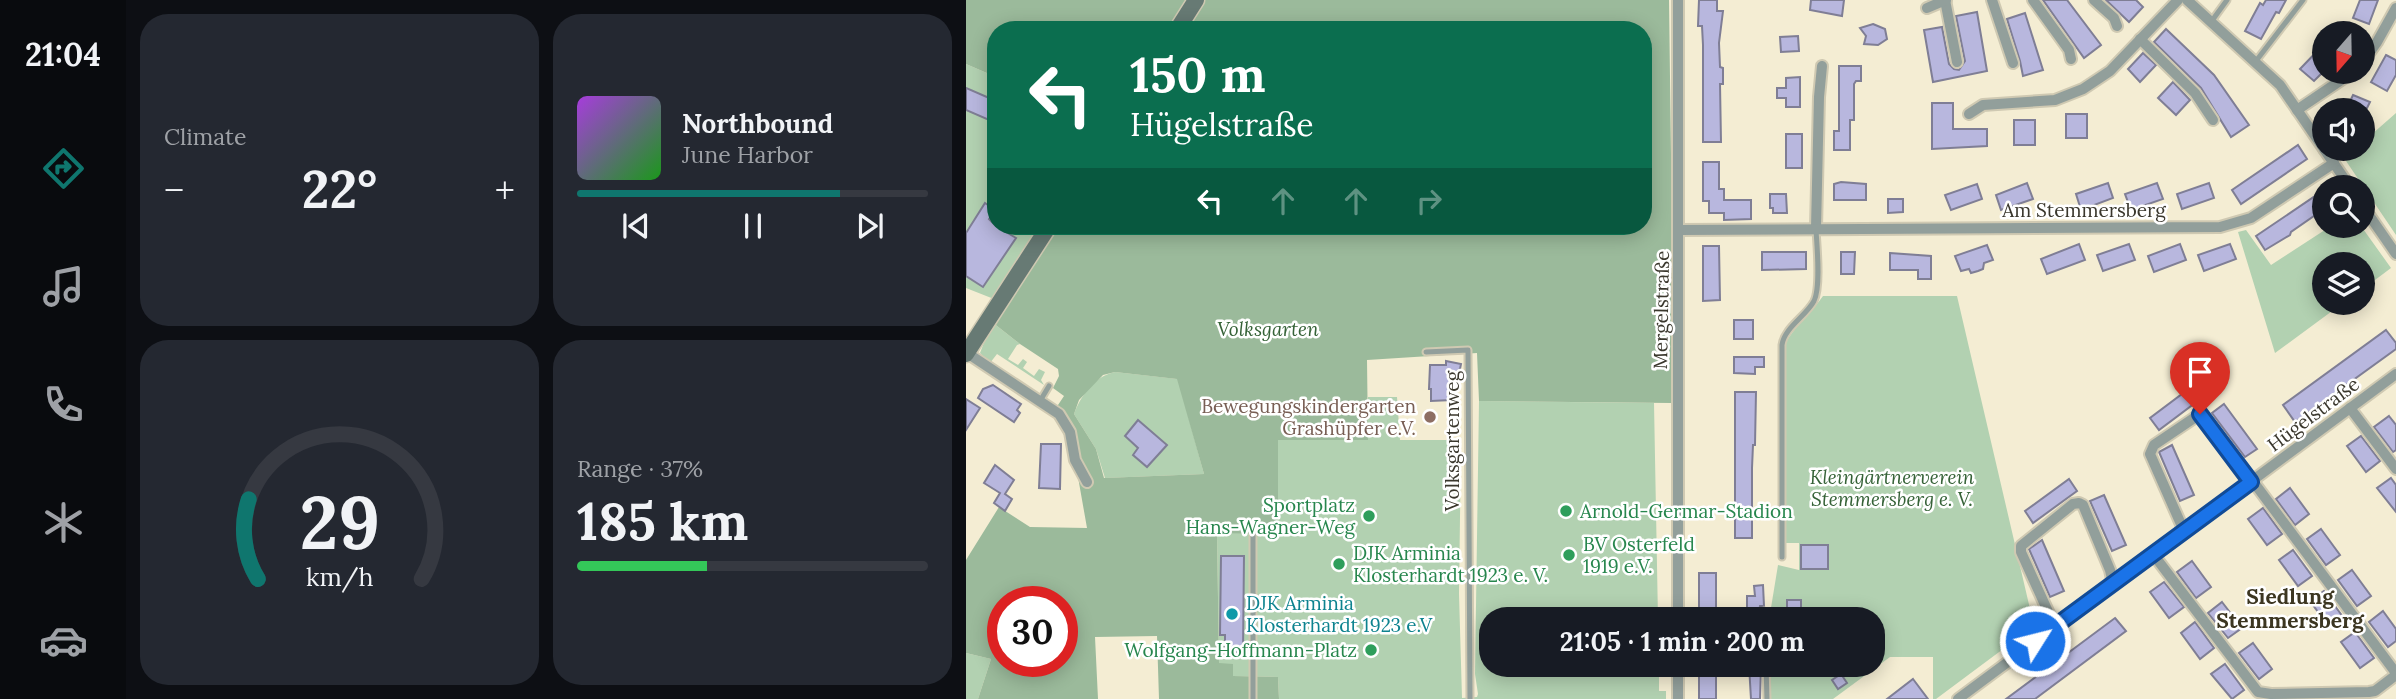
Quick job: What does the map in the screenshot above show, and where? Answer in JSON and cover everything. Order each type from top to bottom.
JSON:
[{"type":"street","points":[[1183,21],[1196,0]]},
{"type":"street","name":"Mergelstraße","points":[[1678,0],[1678,607]]},
{"type":"street","points":[[1927,8],[1946,0],[1956,62]]},
{"type":"street","points":[[1992,0],[2013,63]]},
{"type":"street","points":[[2033,0],[2069,50],[2071,59]]},
{"type":"street","points":[[2094,0],[2114,18],[2118,26]]},
{"type":"street","points":[[1969,114],[1983,105],[2054,100],[2083,89],[2110,71],[2178,0]]},
{"type":"street","points":[[2187,0],[2280,85],[2312,132]]},
{"type":"street","points":[[2375,45],[2396,8]]},
{"type":"street","points":[[2140,39],[2195,93],[2213,120]]},
{"type":"street","points":[[1816,228],[1818,97],[1822,66]]},
{"type":"street","points":[[2297,110],[2335,84]]},
{"type":"street","points":[[2334,163],[2342,175]]},
{"type":"street","name":"Am Stemmersberg","points":[[1679,230],[2220,227],[2251,218],[2334,163]]},
{"type":"street","points":[[2375,224],[2396,254]]},
{"type":"street","points":[[1043,235],[966,354],[1059,414],[1072,438],[1075,460],[1087,482]]},
{"type":"street","name":"Hügelstraße","points":[[1958,699],[2396,374]]},
{"type":"street","points":[[2350,408],[2396,469]]},
{"type":"street","points":[[2153,554],[2258,692],[2369,692],[2375,691],[2396,674],[2200,414],[2154,445],[2150,454],[2184,531]]},
{"type":"street","points":[[2055,627],[2021,552],[2021,546],[2073,505],[2083,505],[2110,570],[2113,584]]},
{"type":"street","points":[[1678,677],[1678,699]]},
{"type":"lane","points":[[2211,22],[2227,0]]},
{"type":"lane","points":[[2256,61],[2303,0]]},
{"type":"lane","points":[[1782,557],[1782,345],[1786,334],[1816,299],[1816,228]]},
{"type":"lane","name":"Volksgartenweg","points":[[1426,352],[1468,350],[1470,699]]},
{"type":"lane","points":[[1040,401],[1049,386]]},
{"type":"lane","points":[[1253,534],[1253,699]]},
{"type":"lane","points":[[1766,677],[1767,699]]},
{"type":"green space","name":"Volksgarten","points":[[966,0],[1669,0],[1673,308],[1671,403],[1479,401],[1477,353],[1367,360],[1368,440],[1278,440],[1278,534],[1217,533],[1219,663],[1233,664],[1233,676],[1278,677],[1279,699],[1159,699],[1157,636],[1095,637],[1098,699],[978,699],[987,671],[987,677],[1078,677],[1078,586],[987,586],[987,658],[966,653],[966,560],[999,507],[1030,527],[1087,528],[1075,460],[1056,417],[1052,414],[1064,396],[1053,388],[1059,376],[1058,369],[992,322],[1050,235],[1652,235],[1652,21],[987,21],[987,73],[966,64]],"holes":[[[1115,372],[1177,379],[1204,474],[1104,478],[1096,449],[1074,414],[1079,400],[1103,375]]]},
{"type":"green space","points":[[966,64],[987,73],[987,235],[1040,235],[999,301],[966,288]]},
{"type":"green space","points":[[2396,113],[2396,235],[2375,204],[2375,175],[2355,175],[2346,161],[2375,161],[2375,131]]},
{"type":"green space","points":[[2246,230],[2271,265],[2313,238],[2370,238],[2391,268],[2375,280],[2375,252],[2312,252],[2312,315],[2327,315],[2275,353],[2238,232]]},
{"type":"green space","name":"Kleingärtnerverein Stemmersberg e. V.","points":[[1823,296],[1957,296],[2034,626],[1936,699],[1933,699],[1933,657],[1890,657],[1885,661],[1885,607],[1771,607],[1778,565],[1799,570],[1799,543],[1785,543],[1785,344]]},
{"type":"green space","points":[[992,322],[1020,344],[1008,359],[1018,365],[1023,359],[1027,362],[1023,368],[1034,376],[1039,369],[1045,372],[1041,380],[1044,385],[997,354],[990,363],[980,353]]},
{"type":"green space","points":[[1115,372],[1178,379],[1204,474],[1105,478],[1096,449],[1074,414],[1090,387]]},
{"type":"green space","points":[[1368,397],[1397,397],[1400,440],[1461,440],[1459,594],[1462,698],[1477,697],[1475,674],[1479,401],[1654,403],[1658,607],[1479,607],[1479,677],[1659,677],[1659,691],[1666,691],[1666,699],[1279,699],[1278,677],[1233,676],[1219,663],[1217,532],[1278,534],[1278,440],[1368,440]]},
{"type":"green space","points":[[966,653],[987,658],[987,671],[978,699],[966,699]]},
{"type":"green space","name":"Kleingärtnerverein Stemmersberg e. V.","points":[[1770,677],[1863,677],[1833,699],[1771,699]]},
{"type":"building","points":[[1699,0],[1717,0],[1717,11],[1723,11],[1719,43],[1720,67],[1723,68],[1723,84],[1720,84],[1721,142],[1703,142],[1703,45],[1702,26],[1698,26]]},
{"type":"building","points":[[1811,0],[1844,0],[1842,16],[1810,10]]},
{"type":"building","points":[[2043,0],[2067,0],[2101,45],[2084,58]]},
{"type":"building","points":[[2106,0],[2136,0],[2143,7],[2129,22]]},
{"type":"building","points":[[2266,0],[2286,0],[2261,39],[2245,31],[2260,3],[2263,5]]},
{"type":"building","points":[[2360,0],[2378,0],[2370,21],[2353,18]]},
{"type":"building","points":[[1977,12],[1987,71],[1933,82],[1924,30],[1942,27],[1949,64],[1959,70],[1965,61],[1956,16]]},
{"type":"building","points":[[2025,13],[2043,70],[2023,76],[2007,19]]},
{"type":"building","points":[[1873,24],[1885,29],[1887,39],[1878,45],[1864,44],[1866,36],[1860,28]]},
{"type":"building","points":[[2166,29],[2214,75],[2249,125],[2231,137],[2201,88],[2154,42]]},
{"type":"building","points":[[1798,36],[1799,51],[1781,52],[1780,37]]},
{"type":"building","points":[[2143,53],[2156,65],[2140,82],[2128,69]]},
{"type":"building","points":[[2386,55],[2396,60],[2396,75],[2387,91],[2375,84],[2375,75]]},
{"type":"building","points":[[2312,56],[2312,79],[2300,69]]},
{"type":"building","points":[[1839,66],[1861,66],[1861,81],[1854,84],[1854,120],[1850,120],[1850,150],[1834,150],[1834,131],[1839,131]]},
{"type":"building","points":[[1800,77],[1800,107],[1786,107],[1786,98],[1777,98],[1777,88],[1786,88],[1786,78]]},
{"type":"building","points":[[2173,82],[2190,100],[2176,115],[2158,98]]},
{"type":"building","points":[[966,88],[987,97],[987,119],[966,110]]},
{"type":"building","points":[[1932,103],[1953,103],[1953,129],[1987,129],[1987,146],[1932,149]]},
{"type":"building","points":[[2066,114],[2087,114],[2087,138],[2066,138]]},
{"type":"building","points":[[2014,120],[2035,120],[2035,145],[2014,145]]},
{"type":"building","points":[[1786,134],[1802,134],[1802,168],[1786,168]]},
{"type":"building","points":[[2298,145],[2307,159],[2241,204],[2232,190]]},
{"type":"building","points":[[1703,162],[1719,162],[1719,189],[1724,189],[1724,200],[1751,200],[1751,219],[1724,220],[1724,213],[1709,213],[1709,201],[1703,201]]},
{"type":"building","points":[[2027,183],[2033,199],[2001,210],[1996,195]]},
{"type":"building","points":[[2108,183],[2113,198],[2081,210],[2076,194]]},
{"type":"building","points":[[2157,183],[2163,199],[2131,210],[2125,194]]},
{"type":"building","points":[[2209,183],[2214,198],[2182,209],[2177,194]]},
{"type":"building","points":[[1834,184],[1866,184],[1866,200],[1834,200]]},
{"type":"building","points":[[1977,184],[1982,199],[1951,210],[1945,195]]},
{"type":"building","points":[[1770,194],[1786,194],[1787,213],[1773,213],[1773,208],[1770,208]]},
{"type":"building","points":[[2312,198],[2312,217],[2290,235],[2265,250],[2256,236]]},
{"type":"building","points":[[1888,199],[1903,199],[1903,212],[1888,213]]},
{"type":"building","points":[[985,203],[987,235],[1011,235],[1016,238],[983,287],[966,276],[966,233]]},
{"type":"building","points":[[2079,244],[2085,260],[2047,274],[2041,259]]},
{"type":"building","points":[[2129,244],[2135,260],[2103,271],[2097,255]]},
{"type":"building","points":[[2180,244],[2186,260],[2154,272],[2148,256]]},
{"type":"building","points":[[2230,244],[2236,259],[2204,271],[2198,255]]},
{"type":"building","points":[[1987,245],[1993,260],[1984,263],[1983,269],[1978,271],[1961,271],[1955,256]]},
{"type":"building","points":[[1703,246],[1719,246],[1720,300],[1703,301]]},
{"type":"building","points":[[1762,252],[1806,252],[1806,269],[1762,270]]},
{"type":"building","points":[[1841,252],[1855,252],[1854,274],[1841,274]]},
{"type":"building","points":[[1890,253],[1931,256],[1931,279],[1918,279],[1918,270],[1890,270]]},
{"type":"building","points":[[1734,320],[1753,320],[1753,339],[1734,339]]},
{"type":"building","points":[[2386,330],[2396,343],[2396,349],[2295,422],[2283,405]]},
{"type":"building","points":[[1734,357],[1764,357],[1764,367],[1755,367],[1755,374],[1734,373]]},
{"type":"building","points":[[1446,361],[1461,364],[1460,369],[1453,374],[1452,400],[1431,401],[1430,365],[1446,365]]},
{"type":"building","points":[[993,385],[1021,404],[1017,410],[1020,413],[1014,422],[978,398],[983,389]]},
{"type":"building","points":[[2194,385],[2203,397],[2159,430],[2150,418]]},
{"type":"building","points":[[1735,392],[1756,392],[1752,538],[1735,538]]},
{"type":"building","points":[[966,399],[980,408],[966,430]]},
{"type":"building","points":[[2224,404],[2257,449],[2245,457],[2212,413]]},
{"type":"building","points":[[2389,416],[2396,425],[2396,450],[2393,452],[2374,427]]},
{"type":"building","points":[[1138,420],[1167,445],[1147,467],[1133,455],[1138,448],[1125,436]]},
{"type":"building","points":[[2361,436],[2380,461],[2366,472],[2347,446]]},
{"type":"building","points":[[1041,444],[1061,444],[1060,489],[1039,488]]},
{"type":"building","points":[[2172,445],[2194,495],[2180,501],[2159,452]]},
{"type":"building","points":[[995,465],[1014,480],[1005,494],[1012,499],[1005,511],[994,503],[1000,493],[984,483]]},
{"type":"building","points":[[2391,478],[2396,485],[2396,512],[2377,488]]},
{"type":"building","points":[[2069,479],[2077,491],[2033,523],[2025,511]]},
{"type":"building","points":[[2290,488],[2309,514],[2295,525],[2276,499]]},
{"type":"building","points":[[2104,495],[2126,545],[2112,551],[2090,501]]},
{"type":"building","points":[[2263,508],[2282,534],[2267,545],[2248,519]]},
{"type":"building","points":[[2321,529],[2340,555],[2326,565],[2307,539]]},
{"type":"building","points":[[2042,540],[2064,591],[2050,597],[2029,549]]},
{"type":"building","points":[[1801,545],[1828,545],[1828,569],[1801,569]]},
{"type":"building","points":[[2293,550],[2312,576],[2298,586],[2279,560]]},
{"type":"building","name":"DJK Arminia Klosterhardt 1923 e.V","points":[[1221,556],[1244,556],[1243,652],[1225,652],[1225,635],[1220,635]]},
{"type":"building","points":[[2192,561],[2211,587],[2196,598],[2177,572]]},
{"type":"building","points":[[2352,570],[2371,596],[2357,606],[2338,580]]},
{"type":"building","points":[[1699,573],[1716,573],[1716,607],[1699,607]]},
{"type":"building","points":[[2164,582],[2184,607],[2169,618],[2150,592]]},
{"type":"building","points":[[1763,585],[1764,606],[1747,607],[1747,596],[1755,596],[1754,586]]},
{"type":"building","points":[[2324,591],[2343,617],[2329,627],[2310,601]]},
{"type":"building","points":[[1787,600],[1801,600],[1801,607],[1787,607]]},
{"type":"building","points":[[2222,602],[2242,628],[2228,638],[2208,613]]},
{"type":"building","points":[[2383,611],[2396,629],[2396,641],[2388,647],[2369,622]]},
{"type":"building","points":[[2115,618],[2126,631],[2035,699],[2006,699]]},
{"type":"building","points":[[2195,622],[2214,648],[2200,659],[2181,633]]},
{"type":"building","points":[[2355,632],[2374,658],[2360,668],[2341,642]]},
{"type":"building","points":[[2253,643],[2272,669],[2259,679],[2239,653]]},
{"type":"building","points":[[2225,664],[2244,690],[2232,699],[2211,674]]},
{"type":"building","points":[[1699,677],[1716,677],[1716,699],[1699,699]]},
{"type":"building","points":[[1750,677],[1761,677],[1760,699],[1751,699]]},
{"type":"building","points":[[1843,677],[1847,683],[1838,689],[1832,680]]},
{"type":"building","points":[[1913,679],[1928,699],[1887,699]]},
{"type":"place","name":"Bewegungskindergarten Grashüpfer e.V.","points":[[1430,417]]},
{"type":"place","name":"Arnold-Germar-Stadion","points":[[1566,511]]},
{"type":"place","name":"Sportplatz Hans-Wagner-Weg","points":[[1369,516]]},
{"type":"place","name":"BV Osterfeld 1919 e.V.","points":[[1569,555]]},
{"type":"place","name":"DJK Arminia Klosterhardt 1923 e. V.","points":[[1339,564]]},
{"type":"place","name":"DJK Arminia Klosterhardt 1923 e.V","points":[[1232,614]]},
{"type":"place","name":"Wolfgang-Hoffmann-Platz","points":[[1371,650]]},
{"type":"district","name":"Siedlung Stemmersberg","points":[[2290,609]]},
{"type":"route","points":[[2035,641],[2251,482],[2200,414]]}]
